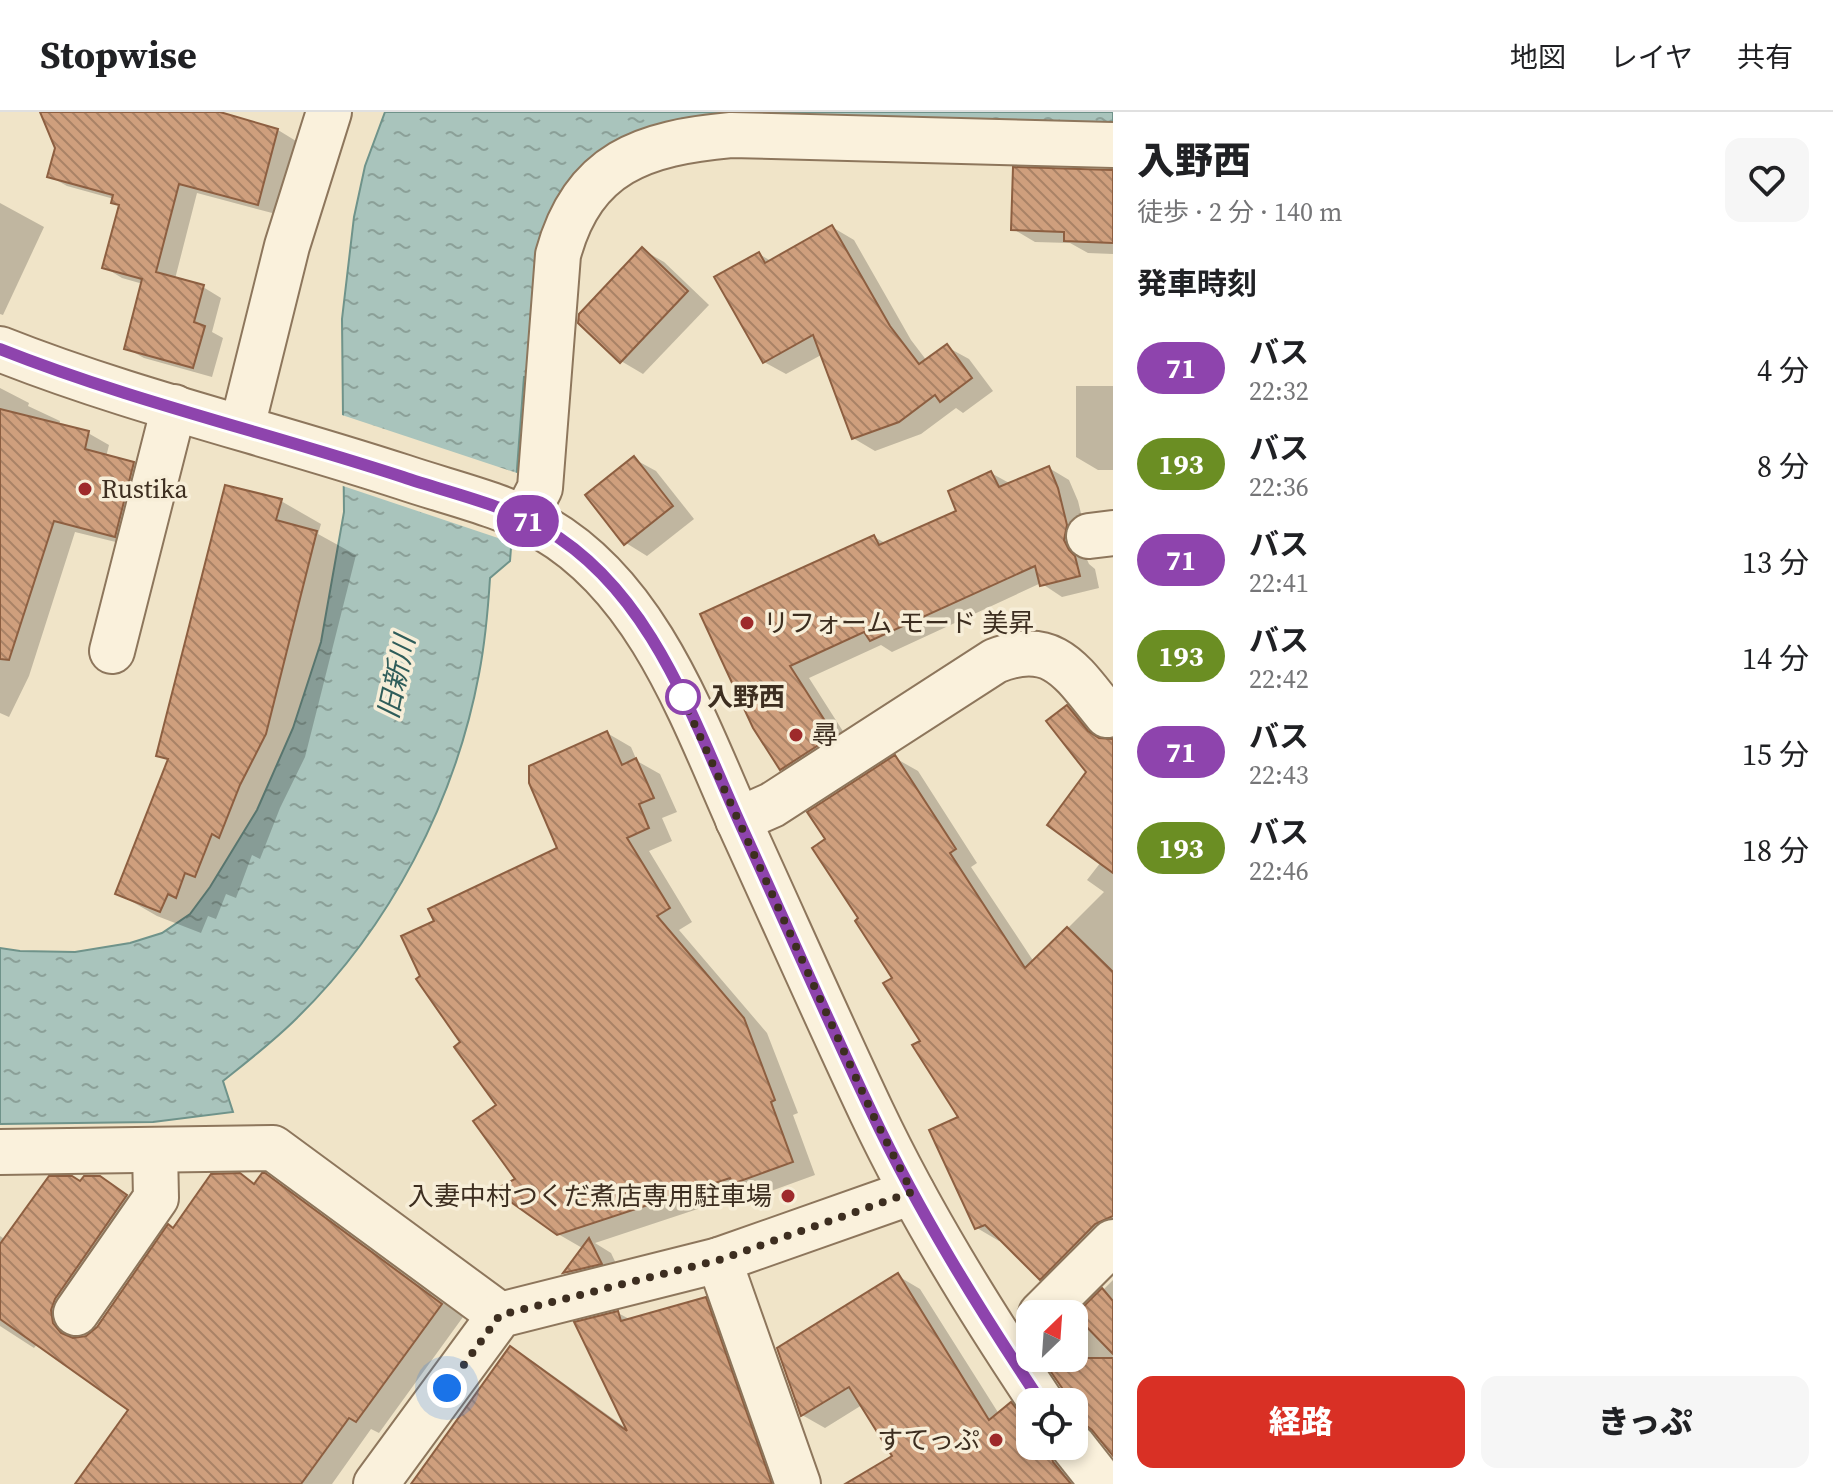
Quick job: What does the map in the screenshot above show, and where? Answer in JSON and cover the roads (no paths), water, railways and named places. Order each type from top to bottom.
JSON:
[{"type":"street","points":[[242,427],[287,246],[329,112]]},
{"type":"street","points":[[520,517],[540,488],[558,255],[566,226],[580,200],[600,178],[625,161],[658,146],[731,135],[1113,145]]},
{"type":"street","points":[[0,349],[92,382],[323,451],[520,517],[571,547],[594,566],[635,614],[689,709],[873,1115],[912,1192],[1016,1334]]},
{"type":"street","points":[[112,651],[174,407]]},
{"type":"street","points":[[738,820],[772,805],[995,661],[1012,654],[1040,654],[1066,665],[1107,715]]},
{"type":"street","points":[[0,1152],[273,1148],[500,1315]]},
{"type":"street","points":[[76,1313],[156,1198],[155,1150]]},
{"type":"street","points":[[376,1484],[500,1315],[719,1260],[912,1192]]},
{"type":"street","points":[[1055,1300],[1113,1242]]},
{"type":"street","points":[[719,1260],[798,1484]]},
{"type":"street","points":[[1084,1460],[1103,1484]]},
{"type":"water","name":"旧新川","points":[[385,112],[1113,112],[1113,129],[618,147],[533,377],[524,377],[510,561],[490,578],[479,674],[454,769],[414,860],[389,903],[331,982],[261,1051],[223,1081],[233,1112],[153,1122],[0,1124],[0,948],[75,952],[130,943],[162,933],[190,914],[257,810],[293,728],[321,642],[344,512],[342,319],[354,217],[365,166]]},
{"type":"place","name":"Rustika","points":[[85,489]]},
{"type":"place","name":"リフォーム モード 美昇","points":[[747,623]]},
{"type":"place","name":"入野西","points":[[683,697]]},
{"type":"place","name":"尋","points":[[796,735]]},
{"type":"place","name":"入妻中村つくだ煮店専用駐車場","points":[[788,1196]]},
{"type":"place","name":"すてっぷ","points":[[996,1440]]}]
